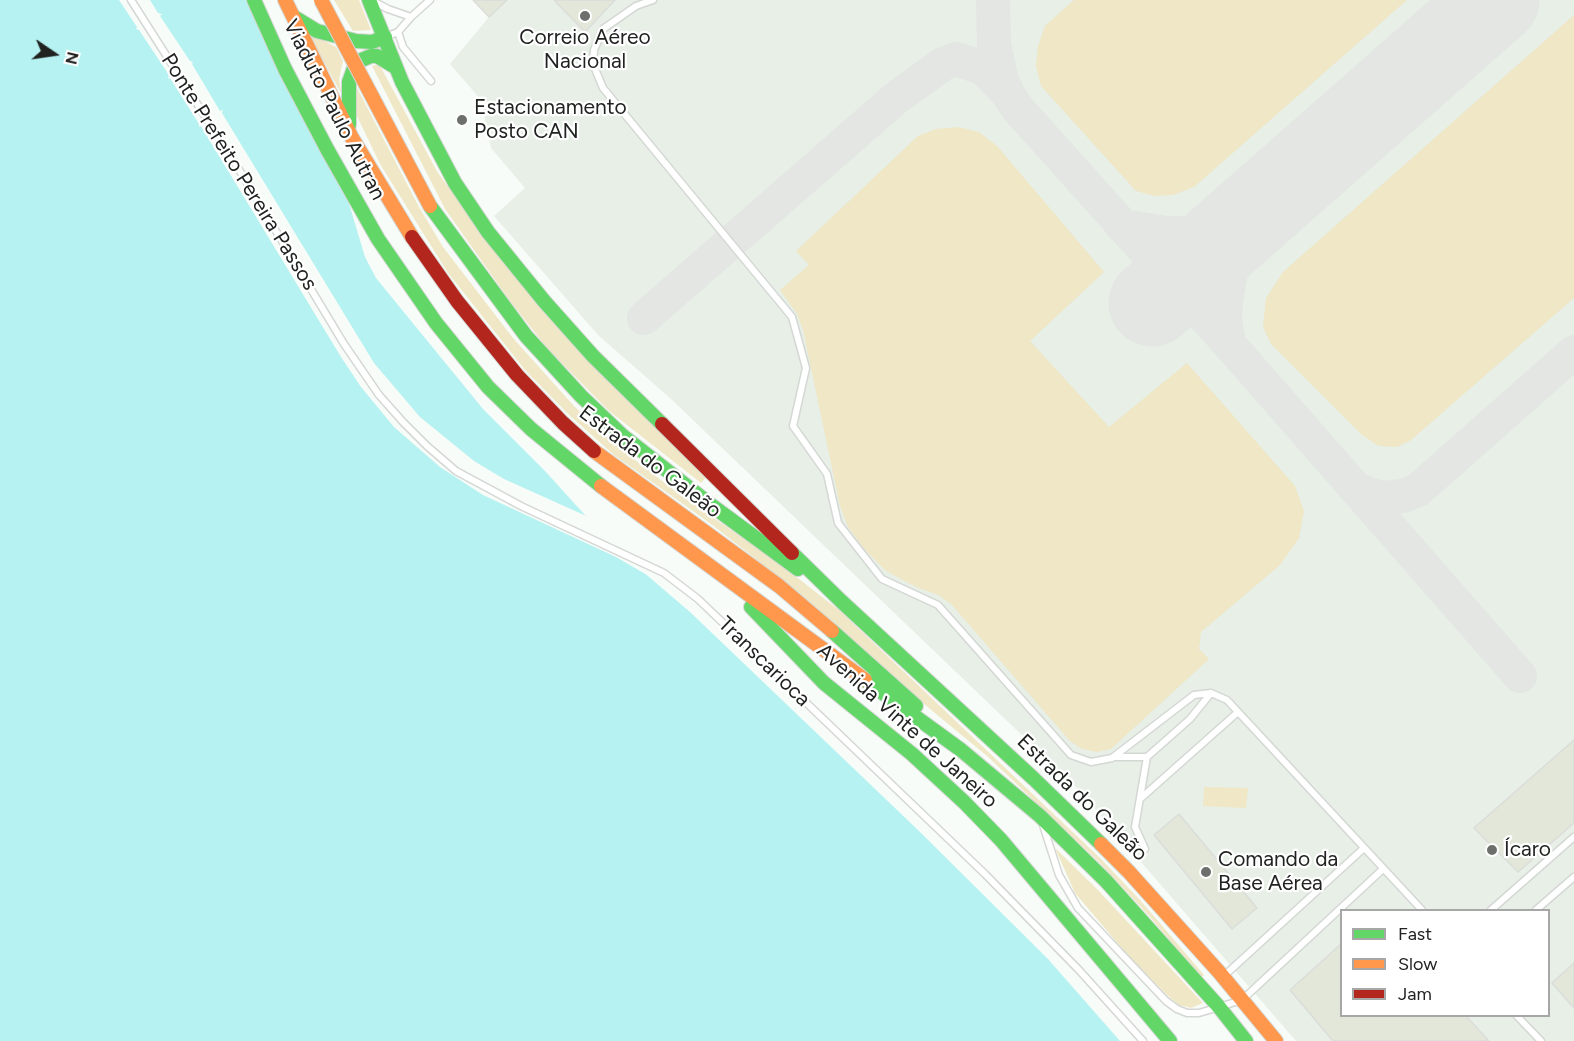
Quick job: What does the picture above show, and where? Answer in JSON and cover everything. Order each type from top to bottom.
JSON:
[{"type":"main road","name":"Viaduto Paulo Autran","points":[[254,0],[285,69],[378,239]]},
{"type":"main road","name":"Viaduto Paulo Autran","points":[[321,0],[430,206]]},
{"type":"main road","name":"Estrada do Galeão","points":[[371,0],[395,67],[426,132],[455,183],[488,232],[544,301],[601,364],[842,602],[1034,779],[1129,872],[1223,976],[1276,1041]]},
{"type":"main road","name":"Estrada do Galeão","points":[[288,6],[352,138],[404,225],[457,301],[517,375],[563,423],[595,452],[779,586],[852,647],[961,750],[1040,816],[1106,881],[1219,1007],[1246,1041]]},
{"type":"main road","points":[[288,6],[301,22],[317,31],[347,39],[372,42],[385,38]]},
{"type":"main road","points":[[352,138],[348,101],[355,65],[364,57],[371,56],[384,59],[395,67]]},
{"type":"main road","name":"Estrada do Galeão","points":[[430,206],[526,336],[623,436],[711,506],[842,602]]},
{"type":"main road","name":"Estrada do Galeão","points":[[378,239],[436,323],[488,387],[522,421],[588,476],[700,560],[961,750]]},
{"type":"main road","name":"Avenida Vinte de Janeiro","points":[[700,560],[745,601],[824,683],[912,754],[964,802],[1001,840],[1170,1041]]},
{"type":"lane","name":"Ponte Prefeito Pereira Passos","points":[[131,0],[238,168],[344,344]]},
{"type":"lane","points":[[371,0],[411,17]]},
{"type":"lane","points":[[385,38],[398,32],[430,0]]},
{"type":"lane","points":[[653,0],[636,6],[603,29],[594,50],[593,64],[603,88],[792,317],[806,368],[793,426],[827,474],[838,523],[882,579],[938,605],[1071,755],[1091,762],[1113,757],[1147,757]]},
{"type":"lane","points":[[398,32],[403,46],[431,81]]},
{"type":"lane","points":[[395,67],[412,58]]},
{"type":"lane","name":"Transcarioca","points":[[344,344],[379,395],[426,446],[456,471],[487,489],[663,573],[698,599],[985,874],[1078,969],[1143,1041]]},
{"type":"lane","points":[[1113,757],[1194,695],[1211,693],[1227,700],[1421,909]]},
{"type":"lane","points":[[1145,849],[1135,827],[1147,757],[1190,719],[1211,693]]},
{"type":"lane","points":[[1140,799],[1238,712]]},
{"type":"lane","points":[[1040,816],[1059,875],[1078,908],[1166,1001],[1177,1010],[1187,1013],[1199,1013],[1242,1000],[1383,869]]},
{"type":"lane","points":[[1492,909],[1574,837]]},
{"type":"lane","points":[[1223,976],[1364,848]]},
{"type":"lane","points":[[1537,909],[1574,877]]},
{"type":"lane","points":[[1519,1017],[1541,1041]]},
{"type":"shaded area","points":[[334,0],[359,0],[371,30],[353,31]]},
{"type":"shaded area","points":[[473,0],[1574,0],[1574,1041],[1296,1041],[1076,787],[670,398],[599,336],[494,216],[525,188],[491,148],[481,100],[450,64],[489,17]]},
{"type":"shaded area","points":[[1074,0],[1407,0],[1194,187],[1173,195],[1155,196],[1136,191],[1041,86],[1036,66],[1038,46],[1045,26]]},
{"type":"shaded area","points":[[1574,15],[1574,298],[1411,440],[1397,447],[1379,446],[1362,435],[1271,344],[1263,327],[1266,298],[1283,272]]},
{"type":"shaded area","points":[[313,35],[336,47],[343,61],[339,79],[341,93],[310,37]]},
{"type":"shaded area","points":[[379,64],[438,173],[519,282],[706,477],[701,483],[608,410],[548,349],[510,301],[445,209],[372,66]]},
{"type":"shaded area","points":[[356,86],[419,207],[443,247],[513,338],[574,406],[613,443],[679,494],[776,561],[840,611],[1100,858],[1141,901],[1204,975],[1201,978],[1151,918],[1099,862],[987,756],[855,647],[757,560],[614,455],[568,414],[525,370],[448,273],[380,164],[354,110]]},
{"type":"shaded area","points":[[958,127],[979,132],[997,146],[1104,272],[1030,341],[1109,427],[1187,363],[1295,486],[1304,511],[1299,538],[1280,565],[1201,632],[1199,649],[1209,659],[1111,749],[1097,752],[1082,749],[1070,741],[951,604],[938,595],[916,587],[886,571],[865,550],[848,527],[840,506],[803,330],[797,314],[780,290],[809,265],[796,251],[918,136],[936,129]]},
{"type":"shaded area","points":[[1204,787],[1248,788],[1246,808],[1203,806]]},
{"type":"shaded area","points":[[1055,848],[1097,889],[1203,1003],[1191,1008],[1179,1005],[1131,959],[1075,893]]},
{"type":"water","points":[[0,0],[249,0],[345,190],[365,257],[376,278],[483,409],[545,471],[614,547],[690,612],[918,830],[1048,959],[1120,1041],[0,1041]]},
{"type":"pier","points":[[119,0],[150,0],[158,13],[162,14],[160,16],[190,61],[193,62],[192,64],[220,111],[223,110],[222,113],[374,363],[420,417],[474,461],[504,479],[593,519],[617,545],[655,577],[654,579],[616,557],[483,495],[440,467],[394,427],[361,387],[341,357],[201,126],[199,127],[170,78],[168,79],[169,75],[139,30],[136,29],[137,27]]},
{"type":"building","name":"Correio Aéreo Nacional","points":[[473,0],[507,0],[489,17]]},
{"type":"building","name":"Correio Aéreo Nacional","points":[[554,0],[615,0],[585,32]]},
{"type":"building","points":[[1574,740],[1574,823],[1518,872],[1474,828]]},
{"type":"building","name":"Comando da Base Aérea","points":[[1179,814],[1257,908],[1232,929],[1154,835]]},
{"type":"building","points":[[1340,945],[1340,1017],[1467,1017],[1489,1041],[1333,1041],[1290,990]]},
{"type":"building","points":[[1574,963],[1574,1008],[1552,983]]},
{"type":"taxiway","points":[[993,0],[994,45],[1001,77],[1018,109],[1229,344],[1520,676]]},
{"type":"taxiway","points":[[644,318],[896,98],[943,64],[956,59],[983,68],[1008,94]]},
{"type":"taxiway","points":[[1122,226],[1166,233],[1191,233],[1215,229],[1250,214],[1276,194]]},
{"type":"taxiway","points":[[1229,344],[1225,321],[1226,300],[1233,262],[1249,225],[1264,207]]},
{"type":"taxiway","points":[[1354,487],[1383,498],[1403,496],[1418,490],[1574,352]]},
{"type":"runway","points":[[1152,303],[1496,0]]},
{"type":"traffic: fast","points":[[254,0],[285,69],[327,149],[378,239],[436,323],[488,387],[531,429],[601,486]]},
{"type":"traffic: fast","points":[[369,0],[402,82],[455,183],[488,232],[544,301],[593,356],[662,424]]},
{"type":"traffic: fast","points":[[294,17],[317,31],[356,41],[372,42],[385,37]]},
{"type":"traffic: fast","points":[[349,125],[349,82],[355,65],[371,56],[377,56],[395,67]]},
{"type":"traffic: fast","points":[[430,206],[526,336],[581,396],[623,436],[798,569]]},
{"type":"traffic: fast","points":[[792,553],[1101,844]]},
{"type":"traffic: fast","points":[[751,607],[824,683],[912,754],[1001,840],[1170,1041]]},
{"type":"traffic: fast","points":[[832,631],[916,706]]},
{"type":"traffic: fast","points":[[865,680],[961,750],[1040,816],[1106,881],[1219,1007],[1246,1041]]},
{"type":"traffic: slow","points":[[285,0],[352,138],[412,237]]},
{"type":"traffic: slow","points":[[321,0],[430,206]]},
{"type":"traffic: slow","points":[[594,451],[779,586],[832,631]]},
{"type":"traffic: slow","points":[[601,486],[865,680]]},
{"type":"traffic: slow","points":[[1101,844],[1219,972],[1276,1041]]},
{"type":"traffic: jam","points":[[412,237],[457,301],[517,375],[563,423],[594,451]]},
{"type":"traffic: jam","points":[[662,424],[792,553]]},
{"type":"place","name":"Correio Aéreo Nacional","points":[[585,16]]},
{"type":"place","name":"Estacionamento Posto CAN","points":[[462,120]]},
{"type":"place","name":"Ícaro","points":[[1492,850]]},
{"type":"place","name":"Comando da Base Aérea","points":[[1206,872]]}]
